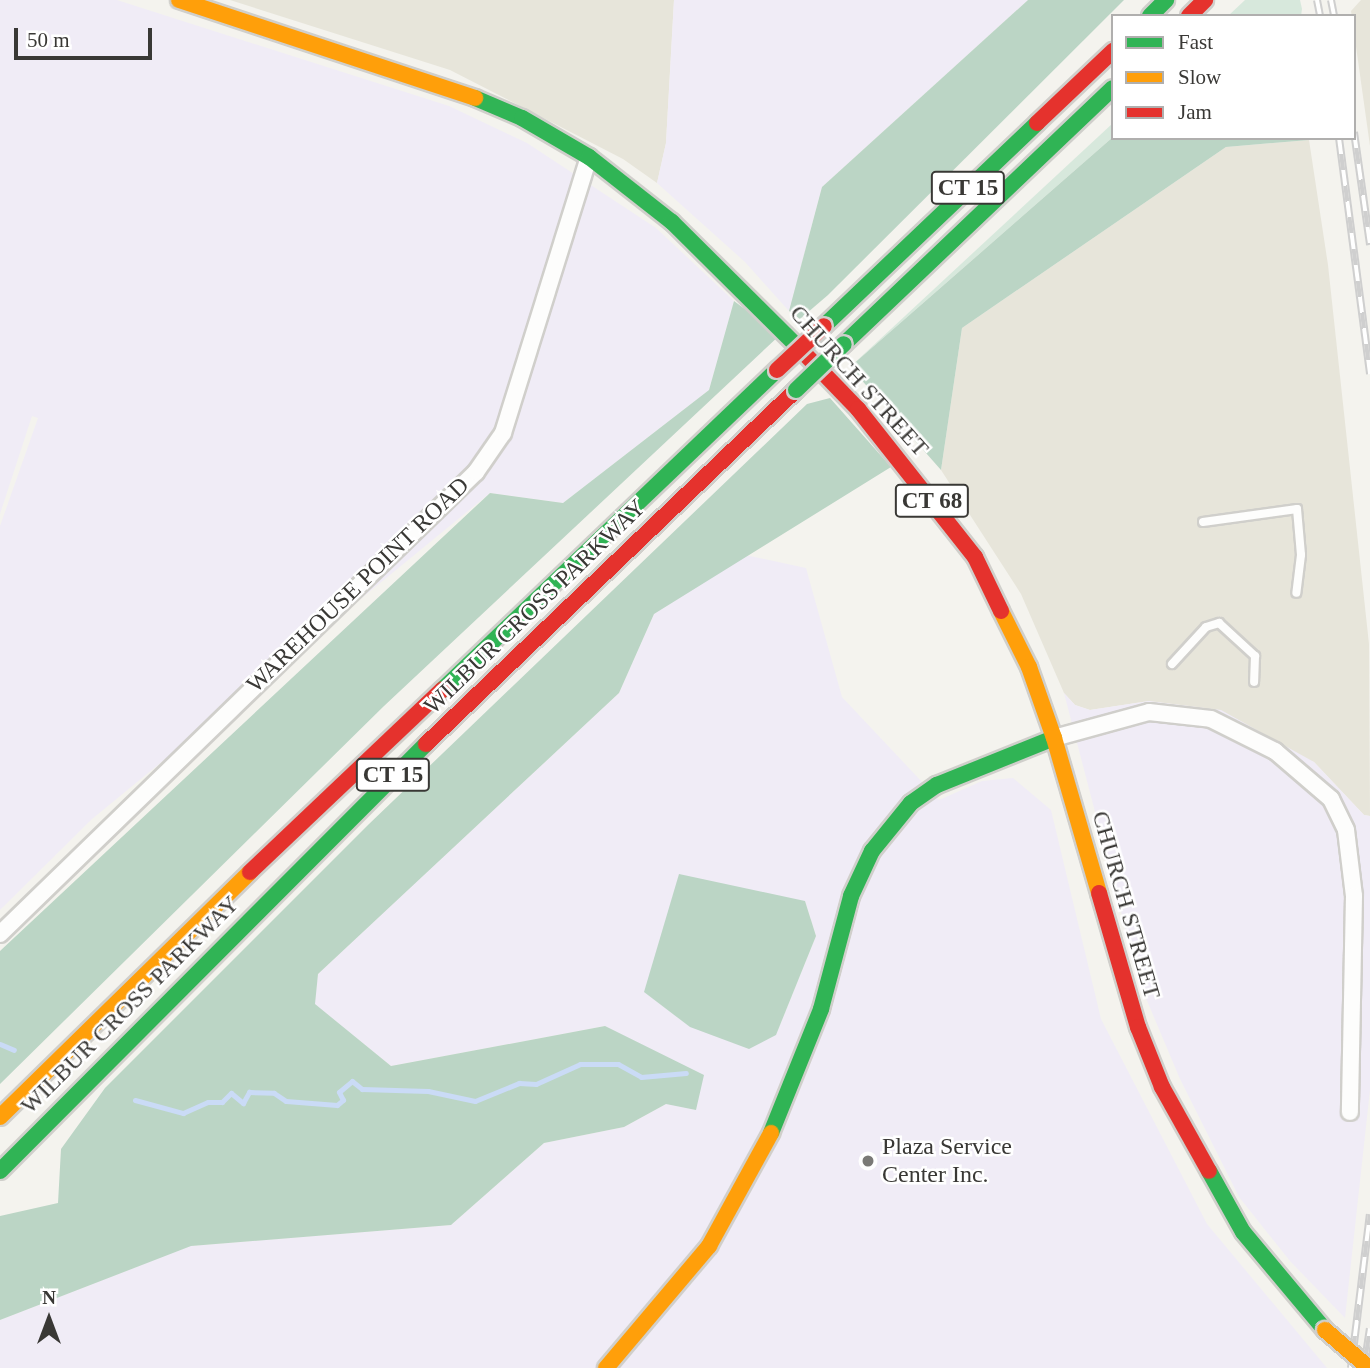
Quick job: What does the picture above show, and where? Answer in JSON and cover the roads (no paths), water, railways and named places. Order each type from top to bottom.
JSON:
[{"type":"main road","name":"CHURCH STREET","points":[[179,0],[467,94],[522,118],[589,157],[673,222],[816,362],[901,460],[975,557],[1029,667],[1054,738],[1138,1027],[1162,1087],[1243,1232],[1325,1330],[1369,1368]]},
{"type":"main road","points":[[1152,14],[1165,0]]},
{"type":"main road","points":[[1191,14],[1206,0]]},
{"type":"main road","name":"WILBUR CROSS PARKWAY","points":[[0,1117],[234,886],[1111,53]]},
{"type":"main road","name":"WILBUR CROSS PARKWAY","points":[[0,1171],[323,843],[1111,90]]},
{"type":"main road","points":[[606,1368],[709,1246],[768,1141],[821,1009],[851,896],[872,851],[911,803],[937,785],[1054,738]]},
{"type":"street","name":"WAREHOUSE POINT ROAD","points":[[0,934],[476,472],[503,433],[589,157]]},
{"type":"street","points":[[1054,738],[1149,712],[1186,714],[1226,724],[1275,751],[1318,784],[1339,814],[1350,849],[1354,896],[1350,1112]]},
{"type":"lane","points":[[1203,522],[1297,509],[1301,555],[1296,593]]},
{"type":"lane","points":[[1172,664],[1206,627],[1219,623],[1255,656],[1254,682]]},
{"type":"waterway","points":[[0,1044],[14,1050]]},
{"type":"waterway","points":[[135,1100],[183,1113],[208,1102],[222,1102],[231,1093],[243,1103],[249,1092],[274,1093],[286,1101],[337,1105],[343,1100],[339,1092],[352,1081],[362,1089],[428,1091],[475,1101],[519,1083],[536,1084],[580,1064],[618,1064],[641,1077],[686,1073]]},
{"type":"railway","points":[[1317,0],[1320,14]]},
{"type":"railway","points":[[1331,0],[1334,14]]},
{"type":"railway","points":[[1339,140],[1370,374]]},
{"type":"railway","points":[[1355,140],[1370,245]]},
{"type":"railway","points":[[1351,1368],[1370,1214]]},
{"type":"railway","points":[[1364,1368],[1370,1328]]},
{"type":"place","name":"Plaza Service Center Inc.","points":[[868,1161]]}]
